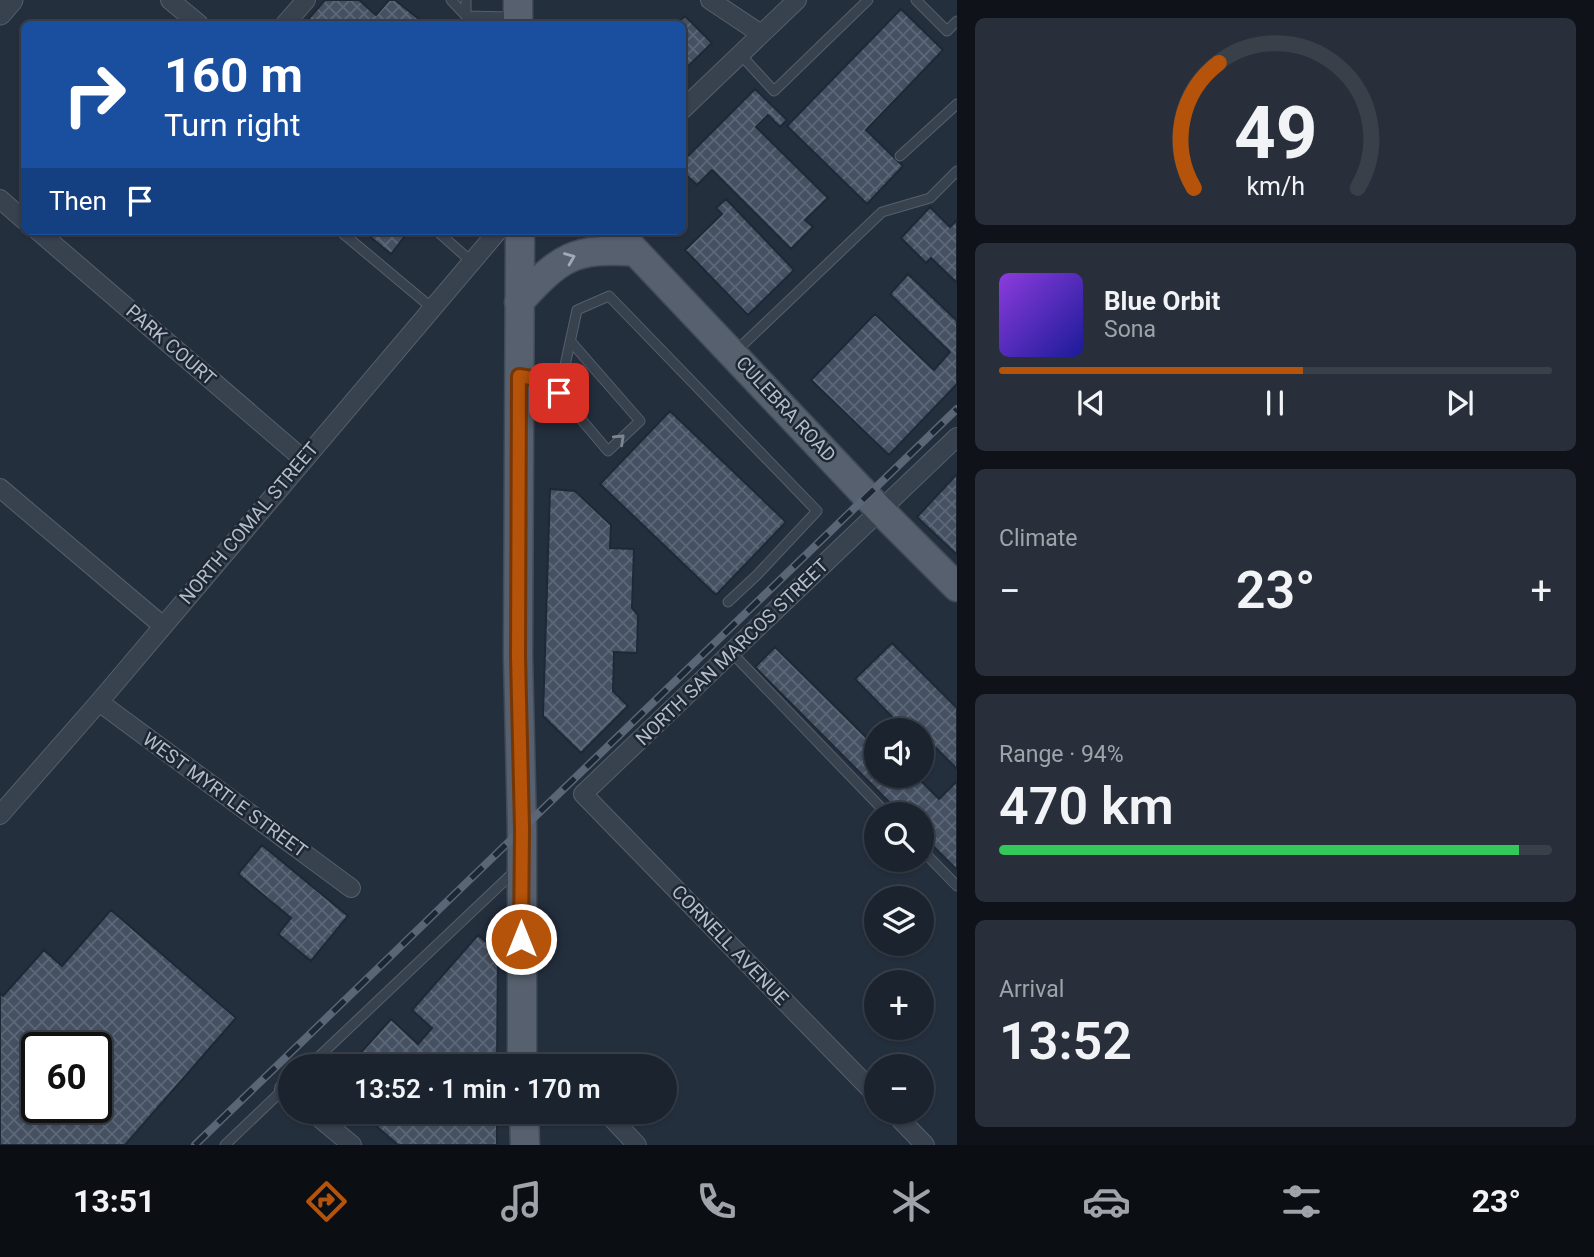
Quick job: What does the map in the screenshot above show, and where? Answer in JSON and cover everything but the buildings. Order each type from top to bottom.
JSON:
[{"type":"main road","points":[[520,235],[518,656],[522,829],[520,865],[527,1054]]},
{"type":"main road","name":"CULEBRA ROAD","points":[[620,235],[880,510],[957,587]]},
{"type":"main road","points":[[519,302],[540,279],[567,257],[611,250],[636,252]]},
{"type":"main road","points":[[524,1124],[525,1145]]},
{"type":"street","points":[[0,13],[11,0]]},
{"type":"street","points":[[170,0],[195,21]]},
{"type":"street","points":[[288,21],[306,0]]},
{"type":"street","points":[[710,0],[761,34]]},
{"type":"street","points":[[686,106],[797,0]]},
{"type":"street","points":[[0,199],[21,217]]},
{"type":"street","name":"PARK COURT","points":[[43,235],[303,459]]},
{"type":"street","name":"NORTH COMAL STREET","points":[[0,815],[495,235]]},
{"type":"street","name":"NORTH SAN MARCOS STREET","points":[[583,794],[957,437]]},
{"type":"street","points":[[0,488],[163,626]]},
{"type":"street","name":"WEST MYRTLE STREET","points":[[99,702],[351,888]]},
{"type":"street","name":"CORNELL AVENUE","points":[[583,794],[864,1083]]},
{"type":"street","points":[[327,1124],[352,1145]]},
{"type":"street","points":[[617,1124],[637,1145]]},
{"type":"street","points":[[905,1124],[925,1145]]},
{"type":"lane","points":[[451,0],[466,16],[518,14]]},
{"type":"lane","points":[[466,0],[466,16]]},
{"type":"lane","points":[[740,54],[774,91],[868,0]]},
{"type":"lane","points":[[916,0],[947,31],[957,21]]},
{"type":"lane","points":[[900,156],[957,104]]},
{"type":"lane","points":[[734,354],[882,212],[930,198],[957,171]]},
{"type":"lane","points":[[345,235],[432,309]]},
{"type":"lane","points":[[442,235],[473,263]]},
{"type":"lane","points":[[559,393],[578,310],[609,296],[817,511],[757,575],[728,601]]},
{"type":"lane","points":[[519,376],[544,380],[559,393],[608,450],[640,421],[572,343]]},
{"type":"lane","points":[[732,652],[876,802]]},
{"type":"lane","points":[[934,862],[957,886]]},
{"type":"lane","points":[[322,1054],[520,865]]},
{"type":"lane","points":[[225,1145],[278,1098]]},
{"type":"railway","points":[[195,1145],[957,409]]},
{"type":"route","points":[[521,939],[519,376],[544,380],[559,393]]}]
